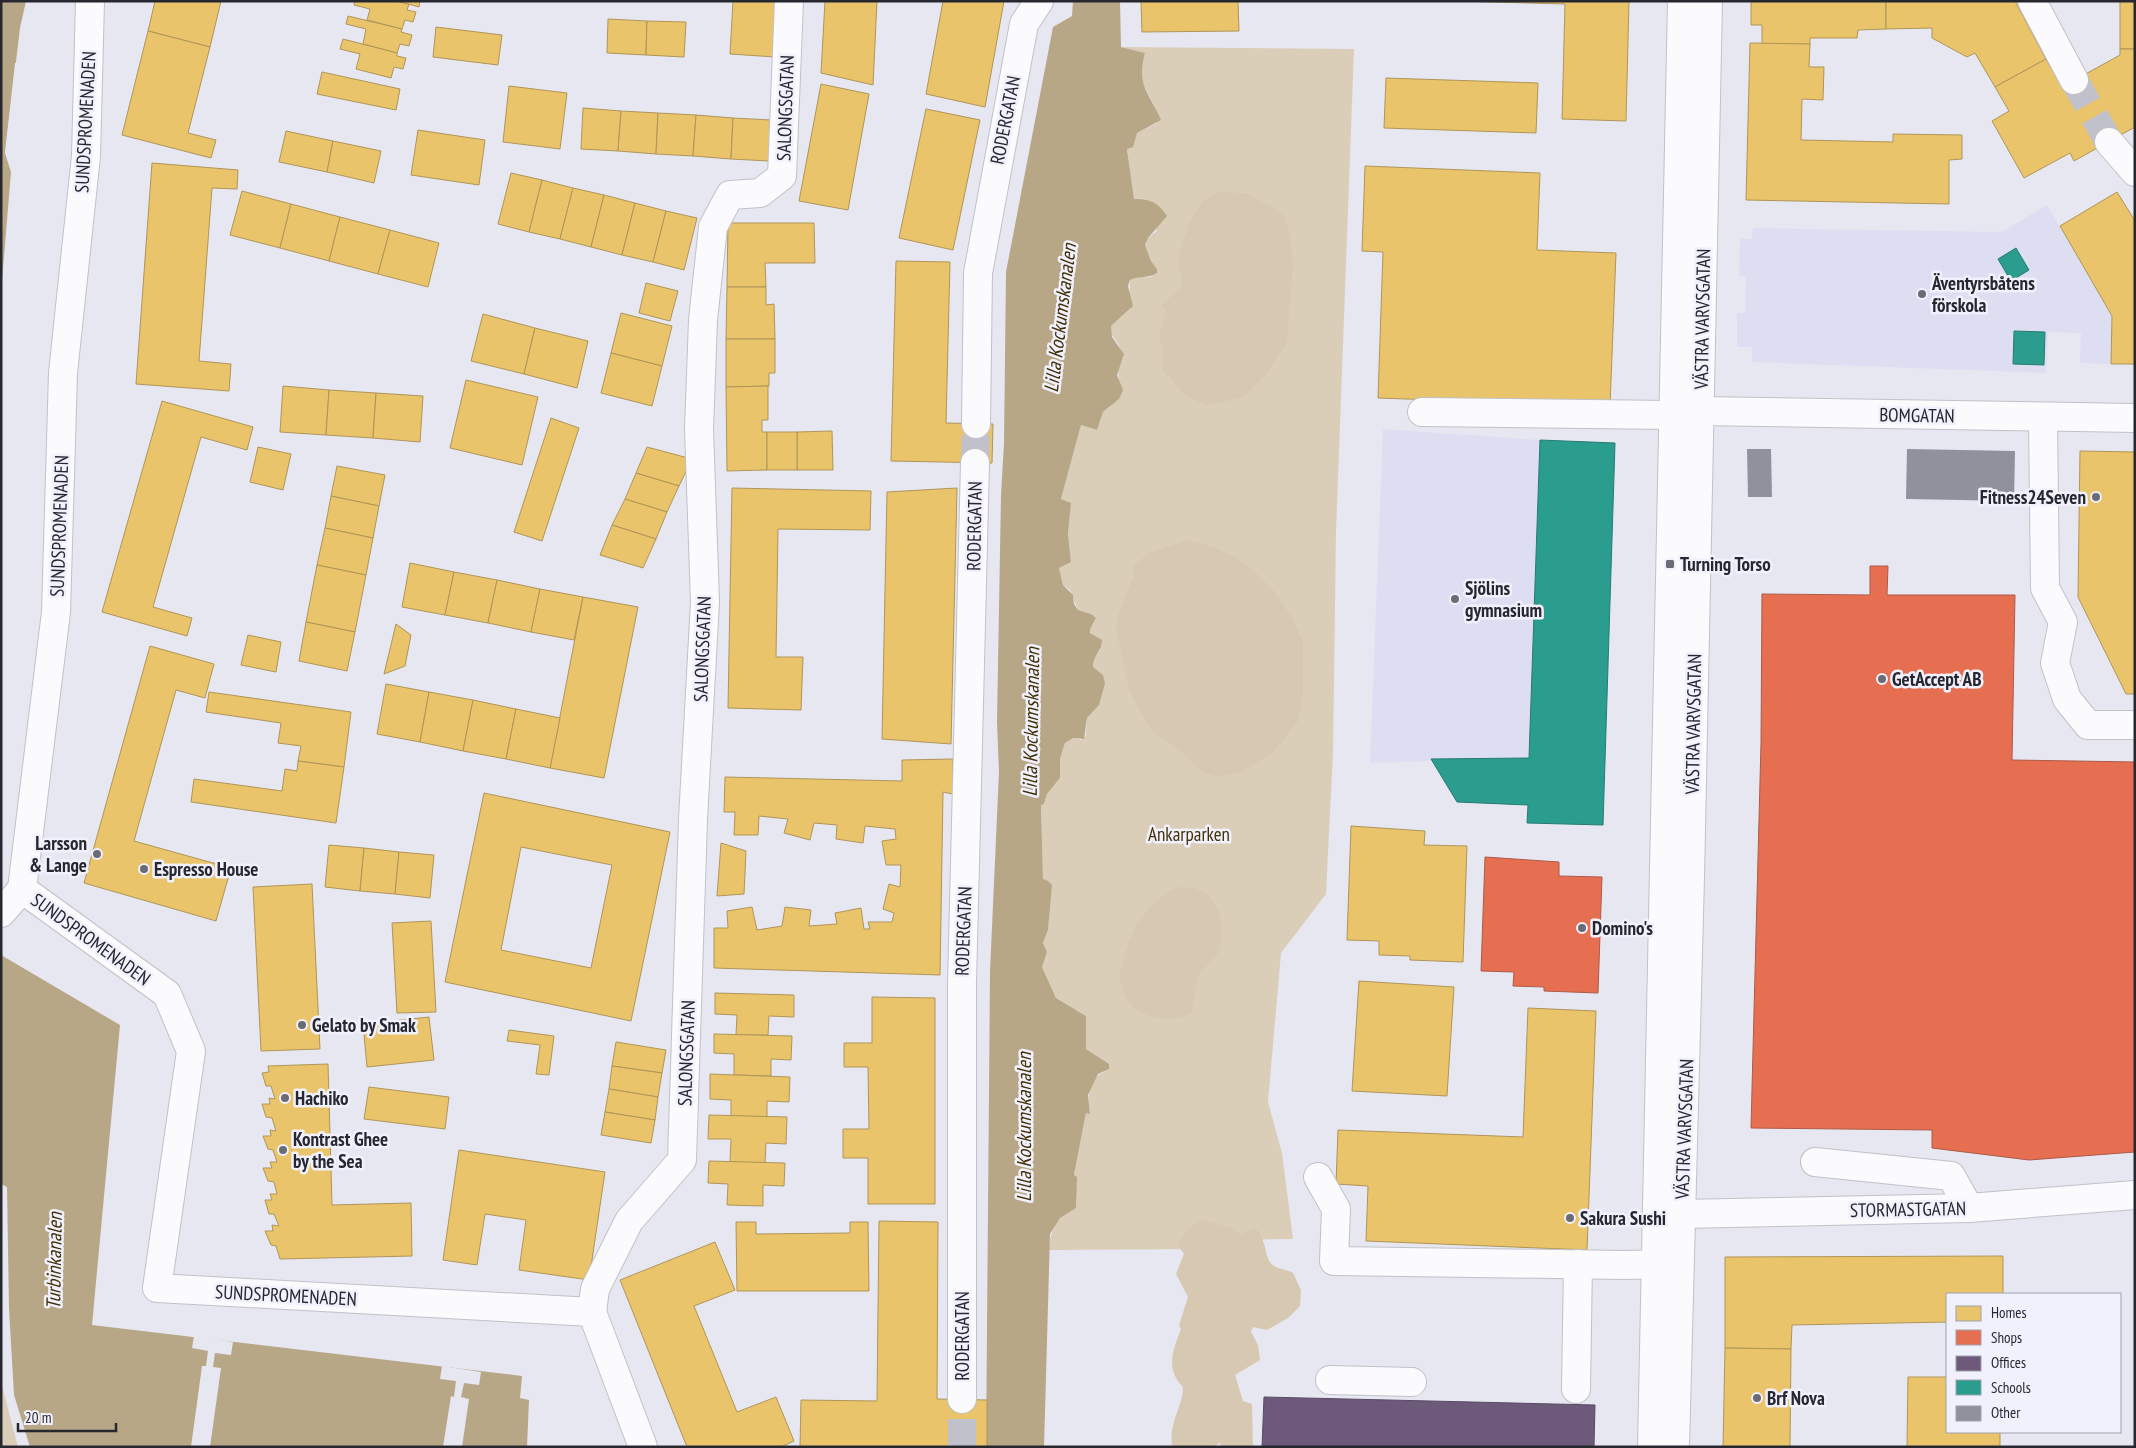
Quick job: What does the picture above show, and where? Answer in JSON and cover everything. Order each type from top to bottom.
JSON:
[{"type":"street","name":"SUNDSPROMENADEN","points":[[90,1],[86,156],[63,373],[56,612],[22,889],[167,994],[191,1051],[157,1288],[592,1312]]},
{"type":"street","name":"SALONGSGATAN","points":[[592,1312],[596,1289],[629,1221],[682,1160],[693,819],[705,602],[699,429],[704,320],[713,228],[730,195],[760,193],[782,176],[789,1]]},
{"type":"street","name":"RODERGATAN","points":[[976,424],[978,273],[984,230],[1024,24],[1039,1]]},
{"type":"street","name":"VÄSTRA VARVSGATAN","points":[[1675,1447],[1668,1264],[1673,415],[1682,1]]},
{"type":"street","name":"VÄSTRA VARVSGATAN","points":[[1652,1447],[1668,1264],[1681,1214],[1708,1]]},
{"type":"street","points":[[2032,1],[2074,80]]},
{"type":"street","points":[[2109,142],[2135,172]]},
{"type":"street","name":"BOMGATAN","points":[[1700,411],[2135,418]]},
{"type":"street","points":[[1422,412],[1673,415]]},
{"type":"street","points":[[2043,418],[2045,588],[2063,622],[2055,663],[2067,699],[2088,725],[2135,725]]},
{"type":"street","name":"RODERGATAN","points":[[962,1399],[962,983],[975,463]]},
{"type":"street","points":[[1,913],[22,889]]},
{"type":"street","points":[[1815,1162],[1951,1176],[1969,1208]]},
{"type":"street","points":[[1318,1177],[1336,1209],[1334,1260],[1668,1264]]},
{"type":"street","name":"STORMASTGATAN","points":[[1681,1214],[1969,1208],[2135,1196]]},
{"type":"street","points":[[1576,1389],[1578,1264]]},
{"type":"street","points":[[592,1312],[643,1447]]},
{"type":"street","points":[[1330,1380],[1412,1382]]},
{"type":"shaded area","points":[[1220,191],[1249,194],[1285,215],[1290,235],[1293,265],[1287,342],[1265,376],[1242,398],[1207,405],[1187,397],[1162,369],[1163,352],[1159,337],[1165,311],[1161,305],[1180,288],[1182,278],[1178,263],[1179,253],[1190,220],[1203,201]]},
{"type":"shaded area","name":"Äventyrsbåtens förskola","points":[[2047,205],[2112,316],[2111,364],[2080,363],[2081,333],[2048,332],[2046,373],[1752,362],[1752,347],[1737,347],[1737,313],[1745,313],[1746,276],[1739,276],[1740,239],[1752,239],[1753,228],[2002,232]]},
{"type":"shaded area","name":"Sjölins gymnasium","points":[[1383,429],[1540,440],[1529,758],[1370,763]]},
{"type":"shaded area","points":[[1187,540],[1214,547],[1237,558],[1254,571],[1274,591],[1293,619],[1303,642],[1303,696],[1298,721],[1273,753],[1239,773],[1219,777],[1202,772],[1180,751],[1151,730],[1129,690],[1116,627],[1118,615],[1134,575],[1133,566],[1151,552]]},
{"type":"shaded area","points":[[1180,887],[1195,888],[1209,895],[1219,911],[1223,938],[1217,955],[1197,977],[1192,1013],[1168,1019],[1156,1018],[1144,1014],[1127,999],[1122,988],[1120,974],[1132,933],[1137,923],[1160,897]]},
{"type":"shaded area","points":[[1203,1220],[1232,1228],[1241,1234],[1255,1228],[1262,1238],[1268,1259],[1274,1266],[1293,1273],[1301,1290],[1300,1306],[1288,1318],[1267,1330],[1253,1327],[1251,1332],[1258,1345],[1260,1360],[1235,1375],[1243,1401],[1252,1404],[1253,1447],[1222,1447],[1220,1443],[1213,1447],[1172,1447],[1172,1429],[1181,1401],[1183,1387],[1174,1373],[1172,1359],[1181,1329],[1179,1325],[1188,1297],[1176,1274],[1184,1254],[1178,1245],[1188,1230]]},
{"type":"green space","name":"Ankarparken","points":[[1121,47],[1354,49],[1336,532],[1333,753],[1326,894],[1281,953],[1268,1102],[1282,1153],[1293,1239],[1215,1240],[1212,1249],[1049,1250],[1054,1228],[1065,1213],[1077,1202],[1074,1191],[1077,1177],[1074,1176],[1086,1113],[1090,1113],[1090,1089],[1095,1078],[1106,1071],[1103,1060],[1086,1049],[1086,1016],[1056,998],[1042,967],[1047,952],[1043,943],[1048,930],[1051,885],[1043,880],[1041,804],[1044,804],[1047,794],[1060,778],[1060,759],[1065,743],[1073,738],[1082,740],[1086,735],[1087,718],[1099,705],[1103,675],[1093,668],[1092,662],[1100,650],[1089,629],[1094,622],[1091,614],[1078,610],[1070,590],[1063,585],[1059,568],[1071,562],[1068,534],[1070,514],[1061,499],[1081,425],[1097,430],[1103,412],[1110,407],[1119,382],[1118,367],[1123,358],[1119,345],[1110,332],[1111,326],[1129,310],[1130,280],[1135,277],[1151,277],[1157,269],[1151,261],[1145,245],[1148,238],[1157,231],[1134,200],[1127,148],[1137,133],[1157,123],[1156,110],[1141,79],[1140,72],[1145,53]]},
{"type":"green space","points":[[1,1382],[18,1447],[1,1447]]},
{"type":"water","points":[[1,1],[26,1],[20,28],[5,153],[11,172],[1,293]]},
{"type":"water","name":"Lilla Kockumskanalen","points":[[1073,1],[1120,1],[1121,47],[1145,53],[1142,73],[1143,81],[1161,120],[1137,133],[1133,147],[1127,149],[1134,199],[1153,202],[1167,216],[1148,238],[1145,245],[1151,261],[1157,269],[1157,273],[1130,280],[1128,286],[1133,306],[1111,326],[1112,337],[1124,354],[1117,375],[1123,390],[1119,399],[1103,412],[1097,430],[1081,425],[1061,499],[1071,503],[1068,534],[1071,562],[1059,568],[1063,585],[1073,595],[1074,604],[1078,610],[1091,614],[1096,618],[1090,633],[1102,640],[1102,644],[1094,660],[1093,667],[1103,675],[1105,683],[1099,705],[1087,718],[1084,739],[1073,738],[1065,743],[1060,759],[1060,778],[1047,794],[1044,804],[1041,805],[1043,879],[1052,885],[1048,930],[1043,943],[1047,952],[1042,967],[1056,998],[1086,1016],[1086,1049],[1109,1064],[1109,1069],[1098,1074],[1088,1095],[1090,1114],[1086,1113],[1074,1175],[1077,1177],[1076,1208],[1060,1218],[1050,1234],[1044,1447],[986,1447],[990,971],[999,772],[997,722],[1006,272],[1053,27],[1072,16]]},
{"type":"water","name":"Turbinkanalen","points":[[1,955],[120,1025],[92,1325],[522,1376],[520,1398],[529,1400],[527,1447],[30,1447],[14,1395],[9,1309],[7,1187],[1,1184]]},
{"type":"pier","points":[[15,63],[18,63],[7,153],[5,153]]},
{"type":"pier","points":[[194,1336],[233,1342],[231,1355],[215,1353],[213,1367],[221,1368],[210,1447],[191,1447],[202,1366],[206,1366],[208,1351],[192,1348]]},
{"type":"pier","points":[[442,1366],[481,1372],[479,1385],[464,1383],[461,1397],[469,1399],[462,1447],[443,1447],[451,1396],[454,1397],[456,1381],[440,1379]]},
{"type":"building: Homes","points":[[155,1],[221,1],[210,47],[148,31]]},
{"type":"building: Homes","points":[[355,1],[397,1],[409,4],[407,10],[416,12],[413,22],[405,20],[402,29],[367,20],[370,9],[354,5]]},
{"type":"building: Homes","points":[[397,1],[420,1],[419,7]]},
{"type":"building: Homes","points":[[733,1],[778,1],[775,57],[730,54]]},
{"type":"building: Homes","points":[[825,1],[877,1],[873,85],[821,73]]},
{"type":"building: Homes","points":[[943,1],[1004,1],[985,107],[926,94]]},
{"type":"building: Homes","points":[[1141,1],[1238,1],[1239,31],[1142,32]]},
{"type":"building: Homes","points":[[1456,1],[1629,1],[1626,121],[1562,119],[1565,4]]},
{"type":"building: Homes","points":[[1751,1],[1886,1],[1886,29],[1858,30],[1857,38],[1810,38],[1810,44],[1762,44],[1762,25],[1751,25]]},
{"type":"building: Homes","points":[[1886,1],[2015,1],[2046,59],[1995,87],[1975,53],[1967,57],[1932,38],[1932,28],[1886,29]]},
{"type":"building: Homes","points":[[2120,1],[2135,1],[2135,49],[2120,49]]},
{"type":"building: Homes","points":[[348,16],[402,29],[401,32],[412,35],[409,46],[400,44],[397,53],[363,44],[366,29],[346,24]]},
{"type":"building: Homes","points":[[608,19],[647,21],[646,55],[607,53]]},
{"type":"building: Homes","points":[[647,21],[686,22],[684,57],[646,55]]},
{"type":"building: Homes","points":[[436,27],[502,35],[498,65],[433,57]]},
{"type":"building: Homes","points":[[148,31],[210,47],[188,133],[216,140],[211,158],[122,135]]},
{"type":"building: Homes","points":[[343,39],[397,53],[397,56],[406,58],[403,69],[394,67],[391,78],[356,69],[360,54],[340,49]]},
{"type":"building: Homes","points":[[1750,43],[1810,44],[1809,67],[1824,67],[1823,100],[1802,99],[1801,140],[1893,142],[1893,134],[1962,135],[1962,159],[1949,160],[1949,204],[1746,200]]},
{"type":"building: Homes","points":[[2120,49],[2135,49],[2135,127],[2074,161],[2070,153],[2024,178],[1992,121],[2009,111],[1995,87],[2046,59],[2062,87],[2120,55]]},
{"type":"building: Homes","points":[[322,72],[400,89],[396,110],[317,94]]},
{"type":"building: Homes","points":[[1386,78],[1538,83],[1536,133],[1384,128]]},
{"type":"building: Homes","points":[[821,84],[869,94],[848,210],[799,201]]},
{"type":"building: Homes","points":[[509,86],[567,93],[560,149],[503,142]]},
{"type":"building: Homes","points":[[583,108],[621,111],[618,151],[581,149]]},
{"type":"building: Homes","points":[[926,109],[980,120],[953,250],[899,238]]},
{"type":"building: Homes","points":[[621,111],[658,113],[656,154],[618,151]]},
{"type":"building: Homes","points":[[658,113],[696,115],[693,156],[656,154]]},
{"type":"building: Homes","points":[[696,115],[733,118],[731,159],[693,156]]},
{"type":"building: Homes","points":[[733,118],[771,120],[769,161],[731,159]]},
{"type":"building: Homes","points":[[418,130],[485,140],[479,185],[411,175]]},
{"type":"building: Homes","points":[[286,131],[333,141],[327,172],[279,162]]},
{"type":"building: Homes","points":[[333,141],[381,151],[374,183],[327,172]]},
{"type":"building: Homes","points":[[152,163],[238,170],[237,189],[212,188],[199,361],[231,364],[229,391],[136,384]]},
{"type":"building: Homes","points":[[1365,166],[1540,173],[1537,250],[1616,253],[1610,406],[1378,398],[1383,252],[1362,251]]},
{"type":"building: Homes","points":[[511,173],[542,180],[529,232],[498,224]]},
{"type":"building: Homes","points":[[542,180],[573,188],[560,239],[529,232]]},
{"type":"building: Homes","points":[[573,188],[604,195],[591,247],[560,239]]},
{"type":"building: Homes","points":[[242,191],[291,204],[280,248],[230,235]]},
{"type":"building: Homes","points":[[2117,192],[2135,221],[2135,364],[2111,364],[2112,316],[2060,226]]},
{"type":"building: Homes","points":[[604,195],[635,203],[622,255],[591,247]]},
{"type":"building: Homes","points":[[635,203],[666,211],[653,262],[622,255]]},
{"type":"building: Homes","points":[[291,204],[340,217],[329,261],[280,248]]},
{"type":"building: Homes","points":[[666,211],[697,218],[684,270],[653,262]]},
{"type":"building: Homes","points":[[340,217],[390,230],[378,274],[329,261]]},
{"type":"building: Homes","points":[[728,223],[814,223],[815,263],[765,263],[766,287],[727,287]]},
{"type":"building: Homes","points":[[390,230],[439,243],[428,287],[378,274]]},
{"type":"building: Homes","points":[[896,261],[950,262],[946,423],[993,424],[992,463],[891,461]]},
{"type":"building: Homes","points":[[646,283],[678,291],[670,321],[639,313]]},
{"type":"building: Homes","points":[[727,287],[766,287],[766,305],[774,304],[775,339],[726,339]]},
{"type":"building: Homes","points":[[621,313],[672,326],[662,366],[611,353]]},
{"type":"building: Homes","points":[[483,314],[535,328],[524,374],[471,361]]},
{"type":"building: Homes","points":[[535,328],[588,341],[577,388],[524,374]]},
{"type":"building: Homes","points":[[726,339],[775,339],[775,373],[769,373],[769,386],[726,387]]},
{"type":"building: Homes","points":[[611,353],[662,366],[652,406],[601,393]]},
{"type":"building: Homes","points":[[466,380],[538,397],[522,465],[450,448]]},
{"type":"building: Homes","points":[[283,386],[329,390],[326,435],[280,432]]},
{"type":"building: Homes","points":[[768,386],[768,420],[762,420],[762,432],[767,432],[767,470],[727,471],[726,387]]},
{"type":"building: Homes","points":[[329,390],[376,393],[373,438],[326,435]]},
{"type":"building: Homes","points":[[376,393],[423,396],[420,442],[373,438]]},
{"type":"building: Homes","points":[[162,401],[253,427],[247,450],[201,437],[153,607],[192,618],[187,636],[102,612]]},
{"type":"building: Homes","points":[[551,418],[579,428],[542,541],[514,532]]},
{"type":"building: Homes","points":[[832,431],[833,470],[797,470],[797,432]]},
{"type":"building: Homes","points":[[767,432],[797,432],[797,470],[767,470]]},
{"type":"building: Homes","points":[[258,447],[291,454],[283,490],[250,482]]},
{"type":"building: Homes","points":[[647,447],[692,459],[679,486],[636,473]]},
{"type":"building: Homes","points":[[2080,451],[2135,452],[2135,694],[2126,694],[2078,597]]},
{"type":"building: Homes","points":[[337,466],[385,475],[379,506],[331,496]]},
{"type":"building: Homes","points":[[636,473],[679,486],[667,512],[625,499]]},
{"type":"building: Homes","points":[[732,488],[871,491],[870,530],[778,529],[776,657],[803,657],[801,710],[728,708]]},
{"type":"building: Homes","points":[[957,488],[951,744],[882,739],[887,492]]},
{"type":"building: Homes","points":[[331,496],[379,506],[373,538],[325,528]]},
{"type":"building: Homes","points":[[625,499],[667,512],[656,539],[612,525]]},
{"type":"building: Homes","points":[[612,525],[656,539],[643,568],[600,555]]},
{"type":"building: Homes","points":[[325,528],[373,538],[366,575],[317,565]]},
{"type":"building: Homes","points":[[410,563],[454,572],[445,615],[402,607]]},
{"type":"building: Homes","points":[[317,565],[366,575],[355,632],[306,622]]},
{"type":"building: Homes","points":[[454,572],[497,580],[488,623],[445,615]]},
{"type":"building: Homes","points":[[497,580],[540,589],[531,632],[488,623]]},
{"type":"building: Homes","points":[[540,589],[583,597],[574,640],[531,632]]},
{"type":"building: Homes","points":[[583,597],[638,607],[604,778],[550,768]]},
{"type":"building: Homes","points":[[306,622],[355,632],[347,671],[299,661]]},
{"type":"building: Homes","points":[[396,624],[411,635],[405,666],[384,674]]},
{"type":"building: Homes","points":[[248,635],[281,642],[276,672],[241,665]]},
{"type":"building: Homes","points":[[150,646],[214,664],[205,698],[176,690],[134,841],[231,868],[216,921],[84,883]]},
{"type":"building: Homes","points":[[386,684],[429,692],[420,742],[377,734]]},
{"type":"building: Homes","points":[[209,692],[351,712],[344,767],[298,761],[301,746],[278,743],[281,723],[206,712]]},
{"type":"building: Homes","points":[[429,692],[473,700],[463,751],[420,742]]},
{"type":"building: Homes","points":[[473,700],[516,709],[506,759],[463,751]]},
{"type":"building: Homes","points":[[516,709],[560,718],[550,768],[506,759]]},
{"type":"building: Homes","points":[[953,759],[953,794],[943,792],[940,975],[714,968],[714,928],[728,928],[727,911],[752,907],[757,930],[782,926],[785,907],[811,910],[809,926],[837,924],[835,913],[861,908],[864,929],[870,929],[868,922],[892,922],[894,913],[883,909],[889,884],[900,887],[901,865],[886,865],[882,841],[896,839],[895,829],[865,826],[863,843],[836,839],[837,825],[814,823],[810,840],[784,833],[788,819],[759,816],[758,835],[734,835],[735,812],[724,812],[725,777],[902,781],[902,760]]},
{"type":"building: Homes","points":[[298,761],[344,767],[336,823],[191,802],[194,779],[282,791],[285,769],[297,771]]},
{"type":"building: Homes","points":[[484,793],[670,832],[631,1021],[445,982]],"holes":[[[521,847],[612,865],[591,968],[501,950]]]},
{"type":"building: Homes","points":[[1351,826],[1425,831],[1424,845],[1467,846],[1463,962],[1410,960],[1410,956],[1379,955],[1379,941],[1347,940]]},
{"type":"building: Homes","points":[[721,843],[746,851],[744,894],[717,896]]},
{"type":"building: Homes","points":[[329,845],[364,848],[360,891],[325,887]]},
{"type":"building: Homes","points":[[364,848],[399,852],[395,894],[360,891]]},
{"type":"building: Homes","points":[[399,852],[434,855],[430,898],[395,894]]},
{"type":"building: Homes","points":[[312,884],[320,1049],[261,1051],[253,887]]},
{"type":"building: Homes","points":[[431,921],[436,1012],[397,1013],[392,923]]},
{"type":"building: Homes","points":[[1359,981],[1454,987],[1447,1096],[1352,1091]]},
{"type":"building: Homes","points":[[715,993],[794,995],[794,1017],[769,1016],[768,1035],[736,1035],[737,1015],[715,1014]]},
{"type":"building: Homes","points":[[872,997],[935,998],[935,1204],[868,1204],[868,1158],[843,1158],[843,1129],[869,1129],[868,1067],[844,1067],[844,1043],[872,1043]]},
{"type":"building: Homes","points":[[1528,1008],[1596,1011],[1587,1250],[1366,1241],[1368,1186],[1336,1184],[1338,1130],[1523,1137]]},
{"type":"building: Homes","points":[[429,1017],[434,1060],[367,1067],[363,1024]]},
{"type":"building: Homes","points":[[509,1030],[554,1036],[549,1075],[536,1074],[540,1045],[507,1041]]},
{"type":"building: Homes","points":[[714,1034],[792,1036],[791,1060],[771,1059],[771,1076],[734,1075],[734,1054],[714,1053]]},
{"type":"building: Homes","points":[[616,1042],[666,1050],[662,1073],[612,1066]]},
{"type":"building: Homes","points":[[328,1064],[332,1205],[411,1203],[412,1256],[280,1259],[276,1246],[271,1245],[265,1231],[273,1231],[272,1225],[279,1226],[274,1214],[269,1214],[265,1200],[272,1200],[270,1194],[277,1194],[274,1182],[268,1181],[263,1168],[272,1168],[270,1162],[277,1162],[273,1150],[268,1149],[263,1136],[271,1136],[270,1130],[276,1131],[272,1118],[266,1117],[262,1104],[270,1104],[269,1098],[275,1099],[271,1086],[266,1086],[262,1073],[269,1072],[268,1066]]},
{"type":"building: Homes","points":[[612,1066],[662,1073],[658,1097],[609,1089]]},
{"type":"building: Homes","points":[[710,1074],[790,1077],[789,1102],[767,1101],[767,1117],[731,1116],[731,1100],[710,1099]]},
{"type":"building: Homes","points":[[369,1087],[449,1097],[445,1129],[364,1119]]},
{"type":"building: Homes","points":[[609,1089],[658,1097],[655,1120],[605,1112]]},
{"type":"building: Homes","points":[[605,1112],[655,1120],[651,1143],[601,1135]]},
{"type":"building: Homes","points":[[709,1115],[787,1117],[786,1144],[766,1143],[765,1163],[730,1162],[731,1139],[708,1139]]},
{"type":"building: Homes","points":[[459,1150],[605,1172],[589,1280],[519,1270],[526,1220],[485,1214],[477,1265],[443,1260]]},
{"type":"building: Homes","points":[[709,1161],[785,1163],[784,1186],[763,1185],[763,1206],[727,1205],[728,1184],[708,1183]]},
{"type":"building: Homes","points":[[879,1221],[938,1222],[937,1399],[987,1400],[987,1447],[800,1447],[801,1400],[877,1401]]},
{"type":"building: Homes","points":[[736,1222],[756,1222],[756,1234],[850,1233],[850,1222],[868,1222],[869,1291],[737,1291]]},
{"type":"building: Homes","points":[[715,1242],[735,1290],[694,1306],[737,1412],[776,1397],[794,1441],[781,1447],[687,1447],[620,1280]]},
{"type":"building: Homes","points":[[2003,1256],[2003,1293],[1946,1293],[1946,1322],[1792,1325],[1791,1349],[1725,1348],[1725,1257]]},
{"type":"building: Homes","name":"Brf Nova","points":[[1725,1348],[1791,1349],[1790,1447],[1723,1447]]},
{"type":"building: Homes","points":[[1908,1377],[1946,1377],[1946,1433],[2000,1433],[2000,1447],[1907,1447]]},
{"type":"building: Shops","points":[[1870,566],[1888,566],[1887,595],[2015,595],[2012,760],[2135,762],[2135,1152],[2029,1160],[1932,1148],[1932,1130],[1751,1128],[1761,743],[1762,594],[1870,595]]},
{"type":"building: Shops","points":[[1485,857],[1559,862],[1559,876],[1602,877],[1598,993],[1544,991],[1544,987],[1513,986],[1514,972],[1481,971]]},
{"type":"building: Offices","points":[[1264,1397],[1595,1405],[1594,1447],[1262,1447]]},
{"type":"building: Schools","points":[[2016,248],[2029,270],[2011,281],[1998,259]]},
{"type":"building: Schools","points":[[2014,331],[2045,332],[2044,365],[2013,364]]},
{"type":"building: Schools","points":[[1540,440],[1615,443],[1603,825],[1527,823],[1528,805],[1457,802],[1431,759],[1529,758]]},
{"type":"building: Other","points":[[1747,449],[1771,449],[1772,497],[1748,497]]},
{"type":"building: Other","points":[[1907,449],[2015,451],[2014,501],[1906,499]]},
{"type":"tunnel","points":[[2074,80],[2109,142]]},
{"type":"tunnel","points":[[975,463],[976,424]]},
{"type":"tunnel","points":[[962,1399],[962,1447]]},
{"type":"place","name":"Äventyrsbåtens förskola","points":[[1922,294]]},
{"type":"place","name":"Fitness24Seven","points":[[2096,497]]},
{"type":"place","name":"Turning Torso","points":[[1670,564]]},
{"type":"place","name":"Sjölins gymnasium","points":[[1455,599]]},
{"type":"place","name":"GetAccept AB","points":[[1882,679]]},
{"type":"place","name":"Larsson & Lange","points":[[97,854]]},
{"type":"place","name":"Espresso House","points":[[144,869]]},
{"type":"place","name":"Domino's","points":[[1582,928]]},
{"type":"place","name":"Gelato by Smak","points":[[302,1025]]},
{"type":"place","name":"Hachiko","points":[[285,1098]]},
{"type":"place","name":"Kontrast Ghee by the Sea","points":[[283,1150]]},
{"type":"place","name":"Sakura Sushi","points":[[1570,1218]]},
{"type":"place","name":"Brf Nova","points":[[1757,1398]]}]
